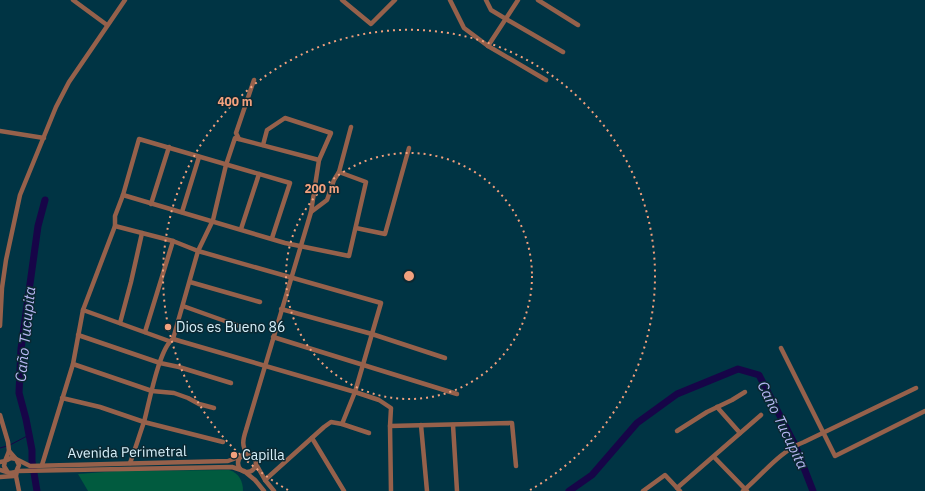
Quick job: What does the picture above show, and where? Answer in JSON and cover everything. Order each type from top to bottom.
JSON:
[{"type":"street","points":[[73,0],[107,25]]},
{"type":"street","points":[[0,326],[1,287],[20,195],[69,82],[125,0]]},
{"type":"street","points":[[342,0],[348,2],[371,24],[395,0]]},
{"type":"street","points":[[450,0],[464,28],[488,46],[546,80]]},
{"type":"street","points":[[486,0],[492,10],[563,52]]},
{"type":"street","points":[[488,46],[518,0]]},
{"type":"street","points":[[538,0],[578,25]]},
{"type":"street","points":[[240,139],[236,133],[254,80]]},
{"type":"street","points":[[263,145],[267,130],[285,118],[331,132],[320,160],[311,212],[264,366],[244,439],[244,449],[248,454],[254,457],[256,464],[265,480],[274,491]]},
{"type":"street","points":[[311,212],[327,200],[334,180],[340,172],[351,127]]},
{"type":"street","points":[[0,131],[44,138]]},
{"type":"street","points":[[130,463],[144,422],[160,363],[171,340],[183,306],[198,251],[213,220],[226,165],[235,138],[320,160]]},
{"type":"street","points":[[42,465],[73,364],[83,310],[115,226],[115,216],[123,195],[139,139],[290,183],[272,238]]},
{"type":"street","points":[[151,204],[169,147]]},
{"type":"street","points":[[356,228],[385,234],[409,148]]},
{"type":"street","points":[[182,212],[199,157]]},
{"type":"street","points":[[123,195],[300,246],[349,256],[366,182],[340,172]]},
{"type":"street","points":[[242,230],[259,174]]},
{"type":"street","points":[[115,226],[173,241],[198,251],[381,304],[362,364],[355,392],[342,424]]},
{"type":"street","points":[[120,323],[142,233]]},
{"type":"street","points":[[145,332],[173,241]]},
{"type":"street","points":[[190,282],[260,302]]},
{"type":"street","points":[[183,306],[250,330]]},
{"type":"street","points":[[281,309],[372,334],[445,358]]},
{"type":"street","points":[[83,310],[171,340],[379,400],[391,408],[390,491]]},
{"type":"street","points":[[78,335],[160,363],[179,367],[231,383]]},
{"type":"street","points":[[273,337],[457,394]]},
{"type":"street","points":[[781,348],[835,456],[925,411]]},
{"type":"street","points":[[73,364],[152,391],[174,393],[199,404],[214,408]]},
{"type":"street","points":[[714,457],[745,490],[795,445],[916,388]]},
{"type":"street","points":[[677,431],[745,392]]},
{"type":"street","points":[[62,398],[100,407],[144,422],[223,442]]},
{"type":"street","points":[[717,407],[740,434]]},
{"type":"street","points":[[0,414],[9,451],[3,462],[6,471]]},
{"type":"street","points":[[643,491],[665,475],[678,490],[761,415]]},
{"type":"street","points":[[265,480],[324,427],[332,422],[369,433]]},
{"type":"street","points":[[390,426],[512,423],[516,466]]},
{"type":"street","points":[[453,425],[457,491]]},
{"type":"street","points":[[422,426],[427,491]]},
{"type":"street","points":[[312,438],[344,491]]},
{"type":"street","name":"Avenida Perimetral","points":[[9,451],[16,459],[37,468],[232,466],[243,471],[255,480],[264,491]]},
{"type":"street","points":[[248,454],[239,457],[238,463],[243,471],[251,471],[254,469],[256,464]]},
{"type":"street","name":"Avenida Perimetral","points":[[17,470],[30,471],[42,465],[228,461],[239,457]]},
{"type":"street","points":[[3,462],[11,458],[16,459],[19,465],[16,476],[19,491]]},
{"type":"street","points":[[0,470],[12,473],[17,470]]},
{"type":"street","points":[[0,477],[16,476]]},
{"type":"green space","points":[[229,470],[238,475],[240,478],[243,491],[88,491],[78,474],[118,471]]},
{"type":"waterway","name":"Caño Tucupita","points":[[37,491],[32,461],[32,450],[19,393],[21,349],[38,226],[45,200]]},
{"type":"waterway","name":"Caño Tucupita","points":[[569,491],[592,475],[637,423],[677,394],[738,369],[759,375],[795,445],[813,491]]},
{"type":"waterway","points":[[10,445],[29,435]]},
{"type":"waterway","points":[[0,448],[7,446]]},
{"type":"place","name":"Dios es Bueno 86","points":[[168,327]]},
{"type":"place","name":"Capilla","points":[[234,455]]}]
